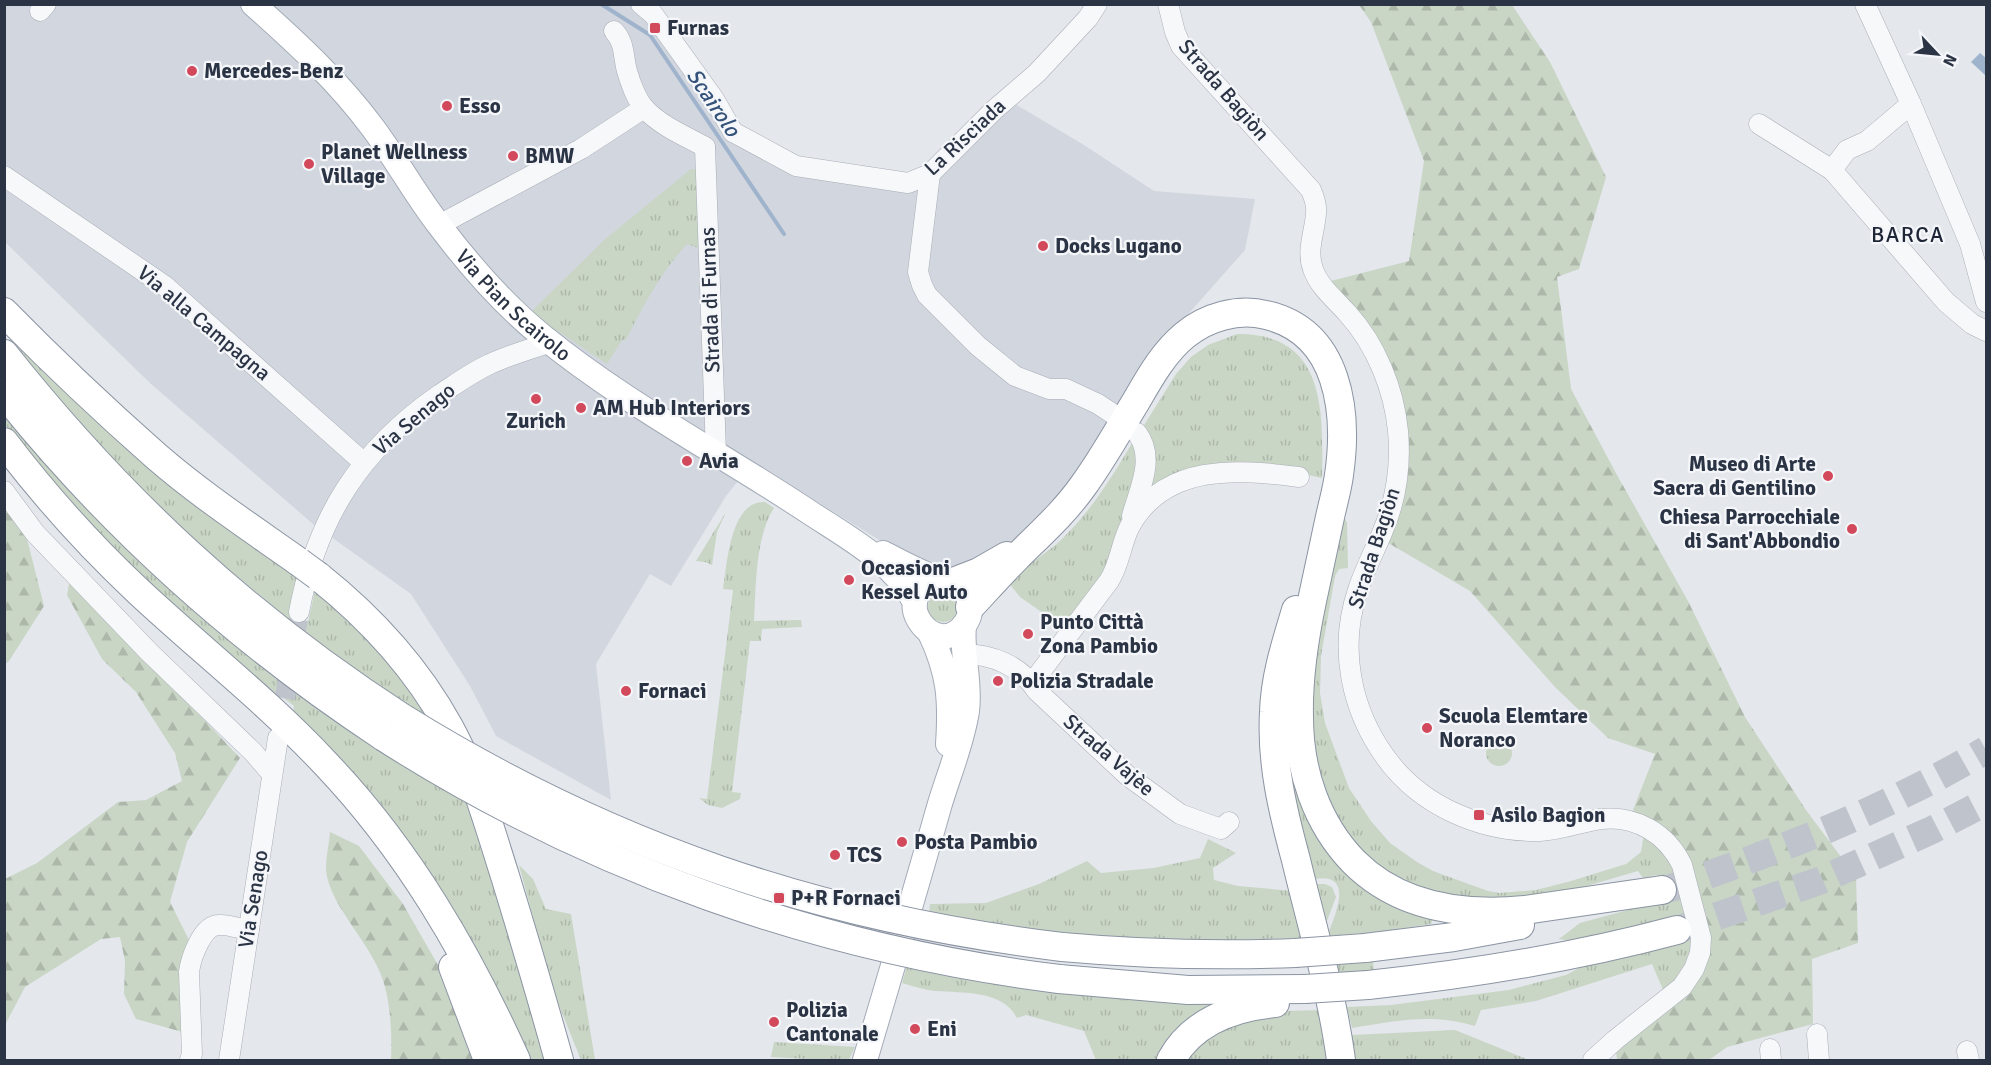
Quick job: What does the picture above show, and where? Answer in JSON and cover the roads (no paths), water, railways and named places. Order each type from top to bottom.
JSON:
[{"type":"highway","points":[[4,312],[157,457],[309,569],[362,613],[388,639],[421,682],[450,728],[481,797],[559,1060]]},
{"type":"highway","points":[[4,393],[87,488],[138,541],[248,639],[286,668],[394,728],[477,762],[542,796],[640,841],[723,872],[810,899],[880,917],[987,937],[1062,947],[1166,954],[1238,955],[1365,948],[1454,937],[1595,908],[1665,889],[1525,910],[1490,912],[1456,910],[1421,902],[1396,892],[1373,878],[1346,853],[1325,824],[1311,791],[1302,756],[1299,719],[1302,663],[1312,601],[1338,480],[1342,430],[1339,396],[1329,364],[1309,338],[1282,320],[1250,313],[1233,314],[1202,324],[1176,343],[1155,370],[1080,490],[997,577],[967,616]]},
{"type":"highway","points":[[4,354],[106,474],[183,550],[237,598],[354,686],[394,728],[460,783],[540,825],[621,863],[698,893],[793,925],[899,952],[974,967],[1059,979],[1188,990],[1308,995],[1431,989],[1502,968],[1605,948],[1677,930]]},
{"type":"highway","points":[[4,442],[61,512],[111,565],[164,615],[276,713],[325,763],[374,819],[419,880],[449,927],[516,1060]]},
{"type":"highway","points":[[1330,515],[1309,566],[1281,659],[1273,728],[1275,764],[1283,807],[1333,1010],[1341,1060]]},
{"type":"highway","points":[[946,581],[989,567],[1043,531]]},
{"type":"highway","points":[[374,819],[439,935],[488,1060]]},
{"type":"highway","points":[[538,984],[572,1060]]},
{"type":"highway","points":[[1171,1060],[1189,1037],[1217,1017],[1256,1005],[1308,995]]},
{"type":"main road","name":"Via Pian Scairolo","points":[[253,4],[299,44],[341,88],[373,129],[439,225],[518,315],[586,370],[638,405],[757,477],[842,534],[893,572],[915,602]]},
{"type":"main road","name":"Via Pian Scairolo","points":[[842,534],[946,581]]},
{"type":"main road","points":[[865,1060],[967,710],[968,694],[963,654],[967,616],[966,592],[946,581],[932,582],[924,587],[918,593],[915,602],[919,623],[930,633],[943,661],[950,700],[945,785]]},
{"type":"main road","points":[[930,633],[948,635],[957,632],[967,616]]},
{"type":"street","name":"La Risciada","points":[[733,132],[796,166],[908,183],[930,174],[994,110],[1037,73],[1088,18],[1097,4]]},
{"type":"street","name":"Strada Bagiòn","points":[[1168,4],[1181,46],[1311,190],[1317,210],[1310,250],[1312,269],[1320,283],[1366,338],[1390,388],[1398,431],[1397,482],[1389,515],[1358,590],[1348,635],[1348,653],[1354,691],[1377,744],[1396,771],[1413,787],[1433,801],[1466,818],[1501,828],[1525,831],[1560,828],[1600,819],[1625,820],[1642,825],[1664,839],[1682,865],[1701,938],[1700,953],[1694,969],[1682,987],[1603,1056]]},
{"type":"street","points":[[1865,4],[1911,104],[1970,244],[1986,302]]},
{"type":"street","points":[[614,31],[620,37],[627,72],[644,108],[665,124],[705,147],[733,132],[654,8]]},
{"type":"street","points":[[1832,170],[1847,150],[1867,141],[1911,104]]},
{"type":"street","points":[[439,225],[581,149],[644,108]]},
{"type":"street","points":[[1759,124],[1832,170],[1946,303],[1972,324],[1986,331]]},
{"type":"street","name":"Strada di Furnas","points":[[705,147],[716,453]]},
{"type":"street","points":[[930,174],[918,272],[927,295],[978,346],[1015,376],[1049,389],[1066,389],[1113,414]]},
{"type":"street","name":"Via alla Campagna","points":[[4,176],[165,286],[363,462]]},
{"type":"street","name":"Via Senago","points":[[299,612],[313,553],[336,504],[363,462],[407,419],[463,380],[491,364],[551,342]]},
{"type":"street","points":[[1032,683],[1116,570],[1146,457],[1143,443],[1137,433]]},
{"type":"street","points":[[1129,528],[1138,513],[1159,493],[1190,477],[1266,472],[1299,477]]},
{"type":"street","points":[[4,491],[35,532],[149,652],[253,752],[272,774]]},
{"type":"street","name":"Strada Vajèe","points":[[963,654],[992,657],[1009,664],[1032,683],[1128,776],[1180,814],[1221,829],[1229,822]]},
{"type":"street","name":"Via Senago","points":[[229,1060],[278,738]]},
{"type":"street","points":[[190,1060],[192,1054],[189,972],[191,959],[205,934],[212,927],[219,925],[249,930]]},
{"type":"street","points":[[1817,1034],[1819,1060]]},
{"type":"water","points":[[1980,53],[1986,58],[1986,83],[1985,75],[1971,62]]},
{"type":"waterway","name":"Scairolo","points":[[601,4],[650,35],[784,234]]},
{"type":"tunnel","points":[[280,728],[299,612]]},
{"type":"tunnel","points":[[1668,889],[1758,857],[1848,821],[1926,783],[1986,750]]},
{"type":"tunnel","points":[[1677,930],[1819,881],[1932,830],[1986,802]]},
{"type":"place","name":"Furnas","points":[[655,28]]},
{"type":"place","name":"Mercedes-Benz","points":[[192,71]]},
{"type":"place","name":"Esso","points":[[447,106]]},
{"type":"place","name":"BMW","points":[[513,156]]},
{"type":"place","name":"Planet Wellness Village","points":[[309,164]]},
{"type":"place","name":"Docks Lugano","points":[[1043,246]]},
{"type":"place","name":"Zurich","points":[[536,399]]},
{"type":"place","name":"AM Hub Interiors","points":[[581,408]]},
{"type":"place","name":"Avia","points":[[687,461]]},
{"type":"place","name":"Museo di Arte Sacra di Gentilino","points":[[1828,476]]},
{"type":"place","name":"Chiesa Parrocchiale di Sant'Abbondio","points":[[1852,529]]},
{"type":"place","name":"Occasioni Kessel Auto","points":[[849,580]]},
{"type":"place","name":"Punto Città Zona Pambio","points":[[1028,634]]},
{"type":"place","name":"Polizia Stradale","points":[[998,681]]},
{"type":"place","name":"Fornaci","points":[[626,691]]},
{"type":"place","name":"Scuola Elemtare Noranco","points":[[1427,728]]},
{"type":"place","name":"Asilo Bagion","points":[[1479,815]]},
{"type":"place","name":"Posta Pambio","points":[[902,842]]},
{"type":"place","name":"TCS","points":[[835,855]]},
{"type":"place","name":"P+R Fornaci","points":[[779,898]]},
{"type":"place","name":"Polizia Cantonale","points":[[774,1022]]},
{"type":"place","name":"Eni","points":[[915,1029]]},
{"type":"district","name":"BARCA","points":[[1908,234]]}]
